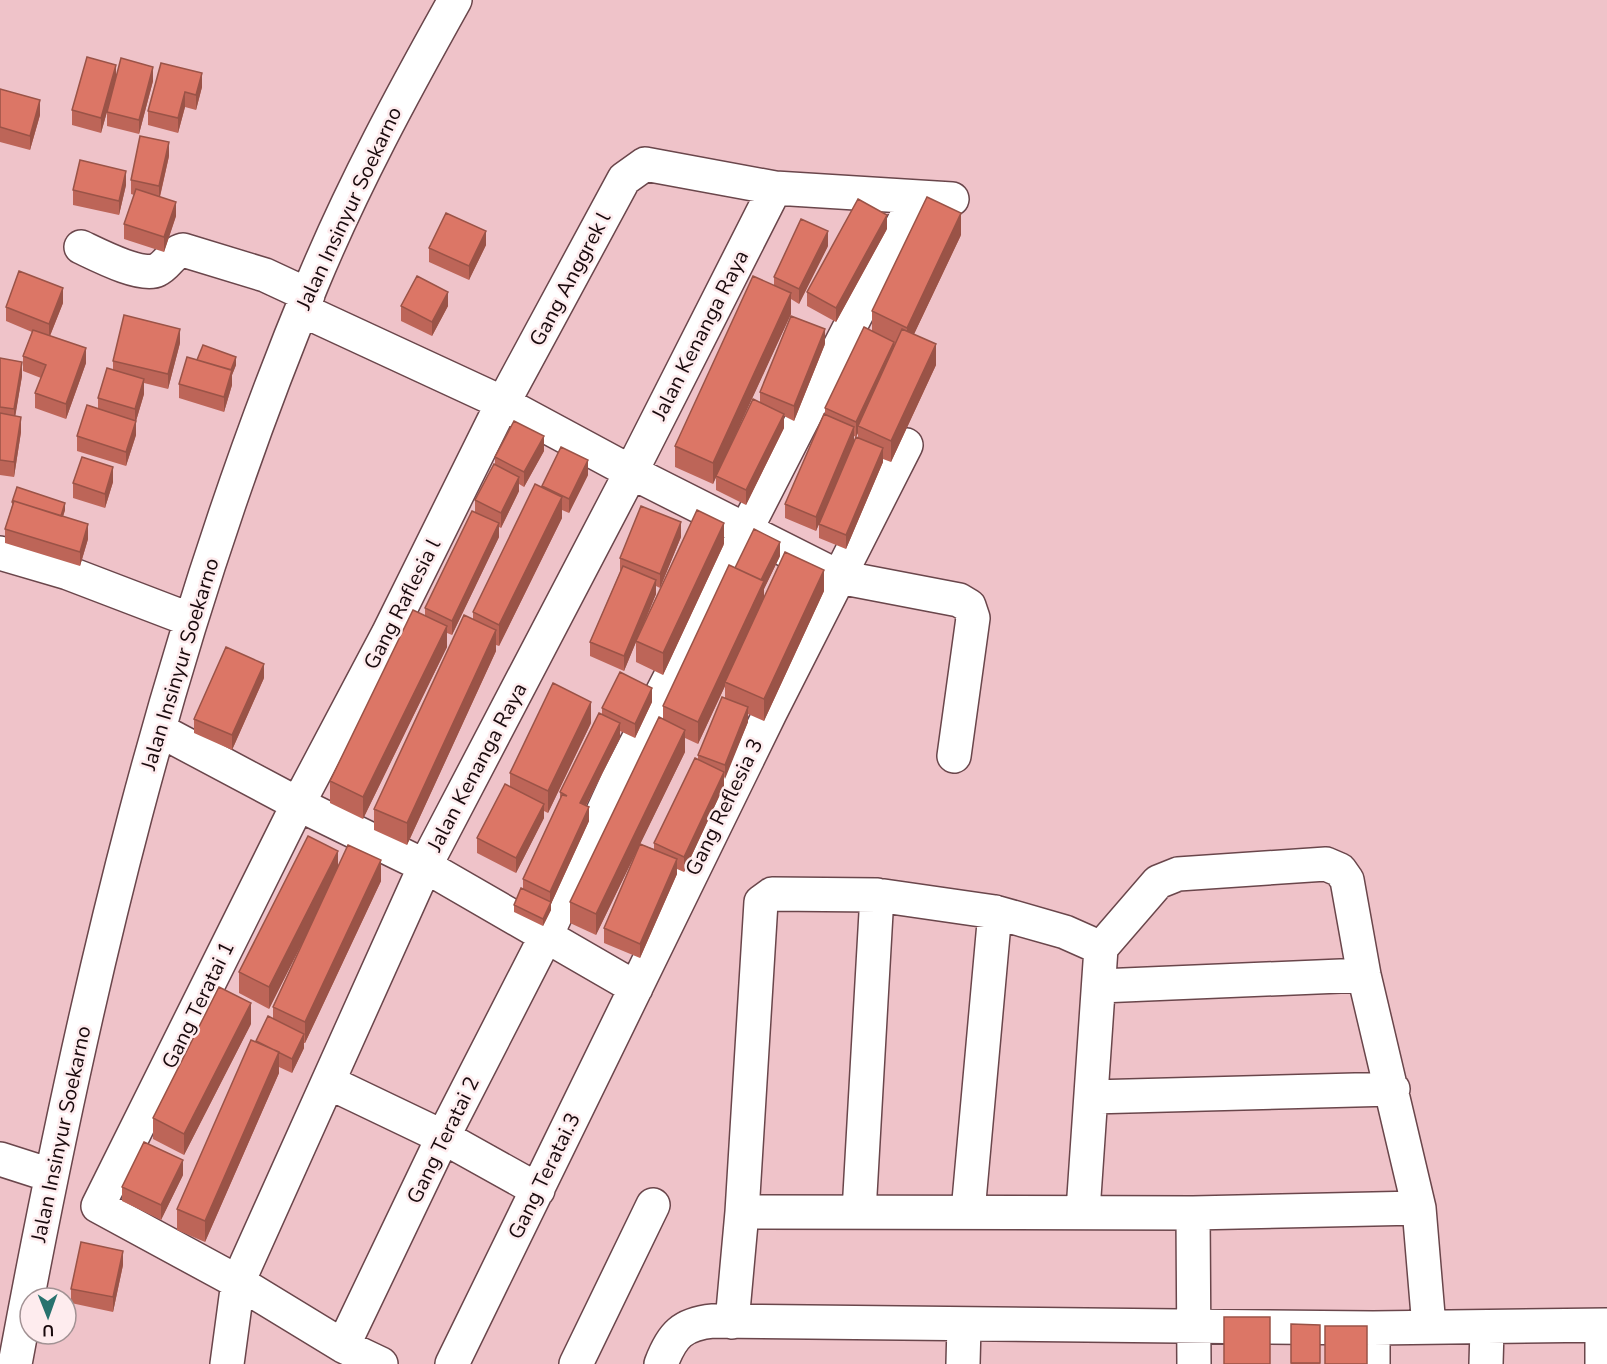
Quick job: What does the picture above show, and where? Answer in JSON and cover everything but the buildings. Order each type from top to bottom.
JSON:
[{"type":"street","name":"Jalan Insinyur Soekarno","points":[[15,1364],[11,1324],[26,1167],[126,849],[159,730],[171,613],[245,459],[291,291],[455,0]]},
{"type":"street","name":"Gang Anggrek l","points":[[503,403],[624,178],[645,164],[775,188]]},
{"type":"street","points":[[775,188],[952,199]]},
{"type":"street","name":"Jalan Kenanga Raya","points":[[227,1364],[238,1282],[425,866],[631,472],[775,188]]},
{"type":"street","name":"Gang Teratai 2","points":[[343,1346],[443,1137],[546,936],[618,779],[916,198]]},
{"type":"street","points":[[81,247],[122,264],[149,272],[157,271],[176,252],[183,250],[291,291],[631,472],[746,528],[839,577],[959,600],[969,606],[973,618],[954,756]]},
{"type":"street","name":"Gang Raflesia l","points":[[298,804],[388,634],[503,403]]},
{"type":"street","name":"Gang Reflesia 3","points":[[636,988],[770,713],[816,628],[839,577],[906,445]]},
{"type":"street","points":[[0,553],[68,573],[171,613]]},
{"type":"street","points":[[159,730],[298,804],[425,866],[636,988]]},
{"type":"street","name":"Gang Teratai 1","points":[[238,1282],[98,1206],[298,804]]},
{"type":"street","points":[[1083,1211],[1101,948],[1158,882],[1178,874],[1326,864],[1340,870],[1347,880],[1364,975],[1393,1089],[1419,1208],[1429,1327]]},
{"type":"street","points":[[732,1322],[742,1212],[761,902],[772,894],[878,895],[994,912],[1065,932],[1101,948]]},
{"type":"street","points":[[859,1212],[878,895]]},
{"type":"street","points":[[968,1212],[994,912]]},
{"type":"street","points":[[1100,986],[1364,975]]},
{"type":"street","name":"Gang Teratai.3","points":[[452,1364],[636,988]]},
{"type":"street","points":[[328,1082],[443,1137],[538,1190]]},
{"type":"street","points":[[1091,1097],[1393,1089]]},
{"type":"street","points":[[576,1364],[653,1205]]},
{"type":"street","points":[[742,1212],[1193,1213],[1419,1208]]},
{"type":"street","points":[[1193,1213],[1196,1327],[1194,1364]]},
{"type":"street","points":[[238,1282],[343,1346],[381,1364]]},
{"type":"street","points":[[661,1364],[674,1336],[693,1323],[732,1322],[964,1326],[1487,1329],[1605,1326],[1602,1364]]},
{"type":"street","points":[[963,1364],[964,1326]]},
{"type":"street","points":[[1373,1328],[1373,1364]]},
{"type":"street","points":[[1486,1364],[1487,1329]]}]
